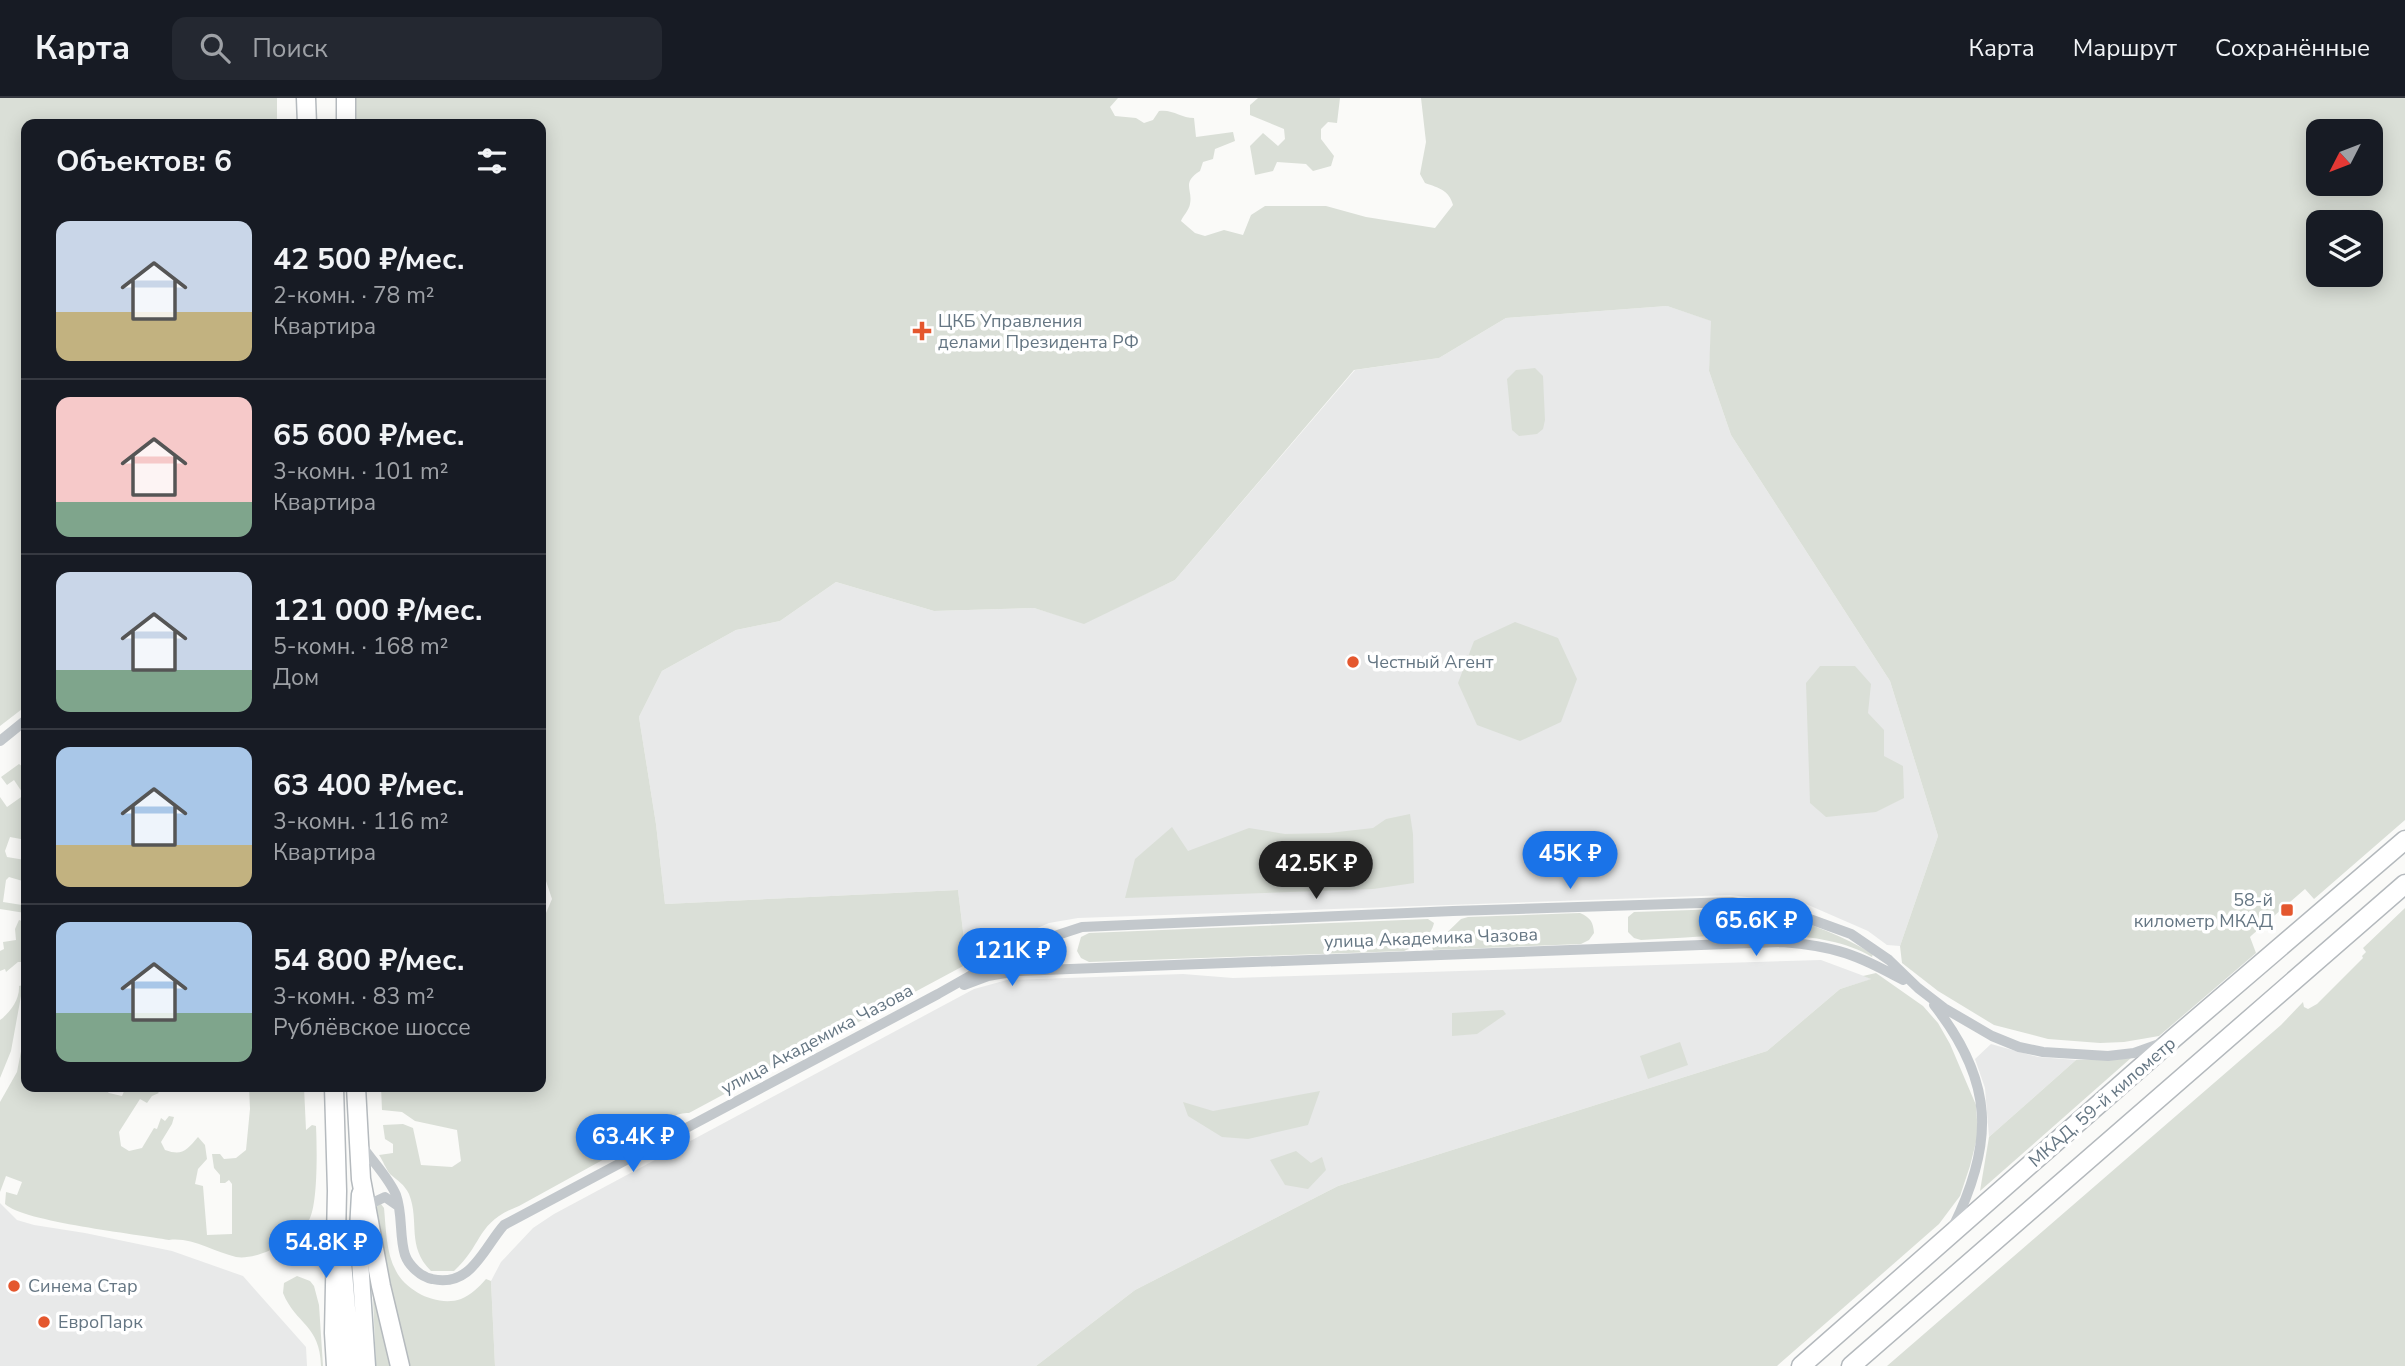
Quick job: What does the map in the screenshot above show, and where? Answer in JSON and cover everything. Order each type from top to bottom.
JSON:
[{"type":"main road","points":[[306,98],[307,119]]},
{"type":"main road","points":[[346,98],[346,119]]},
{"type":"main road","name":"МКАД, 59-й километр","points":[[1801,1366],[2174,1038],[2405,840]]},
{"type":"main road","name":"МКАД, 59-й километр","points":[[1851,1366],[2405,884]]},
{"type":"main road","points":[[334,1092],[337,1191],[335,1366]]},
{"type":"main road","points":[[356,1092],[361,1179],[400,1366]]},
{"type":"main road","points":[[361,1179],[358,1230],[367,1366]]},
{"type":"main road","points":[[337,1191],[352,1366]]},
{"type":"street","points":[[0,741],[21,724]]},
{"type":"street","name":"улица Академика Чазова","points":[[358,1141],[397,1197],[405,1255],[414,1269],[428,1278],[444,1281],[457,1279],[469,1272],[504,1225],[939,994],[1021,947],[1082,927],[1732,902],[1796,914],[1851,934],[1889,960],[1922,991],[1964,1021],[2019,1047],[2043,1052],[2108,1056],[2134,1053],[2174,1038]]},
{"type":"street","name":"улица Академика Чазова","points":[[939,994],[988,976],[1018,971],[1782,942],[1819,944],[1849,953],[1922,991],[1954,1032],[1968,1057],[1982,1100],[1983,1133],[1968,1196],[1948,1237]]},
{"type":"street","points":[[367,1213],[372,1203],[385,1196],[398,1206]]},
{"type":"shaded area","points":[[0,98],[277,98],[277,119],[21,119],[21,710],[0,726]]},
{"type":"shaded area","points":[[352,98],[1118,98],[1110,107],[1115,116],[1136,118],[1144,123],[1153,120],[1159,111],[1169,111],[1194,118],[1196,137],[1233,132],[1235,141],[1215,149],[1213,159],[1203,162],[1200,171],[1189,183],[1190,204],[1181,221],[1195,233],[1205,236],[1224,230],[1243,235],[1251,215],[1265,206],[1326,206],[1366,217],[1435,228],[1453,205],[1446,193],[1425,183],[1420,174],[1426,142],[1421,98],[2405,98],[2405,820],[2314,899],[2305,889],[2252,935],[2250,937],[2256,953],[2159,1036],[2100,1043],[2048,1039],[1994,1025],[1938,991],[1902,963],[1900,946],[1938,836],[1890,681],[1731,435],[1709,371],[1711,321],[1667,306],[1506,318],[1439,358],[1354,370],[1175,580],[1084,624],[1034,608],[934,611],[836,582],[780,621],[736,630],[662,671],[639,717],[656,824],[665,904],[958,890],[967,964],[689,1113],[667,1120],[657,1130],[494,1220],[454,1271],[431,1271],[423,1262],[416,1243],[409,1194],[390,1174],[379,1155],[393,1153],[393,1144],[385,1139],[383,1125],[403,1124],[413,1128],[421,1165],[452,1167],[461,1161],[457,1130],[415,1121],[402,1112],[382,1110],[381,1092],[546,1092],[546,913],[552,899],[546,881],[546,119],[353,119]]},
{"type":"shaded area","points":[[1258,98],[1340,98],[1337,123],[1328,122],[1321,129],[1321,139],[1334,156],[1331,166],[1313,171],[1306,164],[1277,162],[1273,171],[1255,175],[1250,146],[1263,133],[1278,146],[1285,139],[1284,129],[1250,115],[1250,105]]},
{"type":"shaded area","points":[[1667,306],[1712,321],[1709,371],[1731,435],[1890,681],[1938,836],[1900,946],[1887,945],[1868,931],[1806,904],[1730,895],[1078,918],[1049,923],[1000,944],[967,964],[958,890],[665,904],[656,824],[639,717],[662,671],[736,630],[780,621],[836,582],[934,611],[1034,608],[1084,623],[1175,580],[1355,370],[1439,358],[1506,318]]},
{"type":"shaded area","points":[[1535,368],[1543,376],[1543,429],[1537,434],[1519,436],[1512,430],[1507,379],[1516,370]]},
{"type":"shaded area","points":[[1515,622],[1558,638],[1577,679],[1561,722],[1520,741],[1477,725],[1458,683],[1474,641]]},
{"type":"shaded area","points":[[1820,666],[1855,666],[1871,684],[1868,713],[1884,730],[1884,756],[1903,766],[1904,798],[1876,812],[1826,817],[1810,803],[1806,683]]},
{"type":"shaded area","points":[[19,764],[21,790],[14,780],[7,785],[1,777]]},
{"type":"shaded area","points":[[0,797],[7,807],[21,797],[21,839],[10,837],[5,851],[7,857],[21,859],[21,881],[9,877],[6,880],[3,902],[21,905],[21,912],[0,909]]},
{"type":"shaded area","points":[[1410,814],[1414,883],[1373,889],[1125,898],[1135,859],[1172,827],[1188,851],[1249,828],[1285,834],[1329,833],[1373,828],[1386,819]]},
{"type":"shaded area","points":[[2405,908],[2405,1366],[1887,1366],[2281,1025],[2303,1002],[2308,1009],[2317,1004],[2363,958],[2366,952],[2363,948]]},
{"type":"shaded area","points":[[1721,909],[1800,921],[1837,935],[1873,954],[1872,957],[1848,946],[1821,939],[1792,936],[1729,935],[1641,940],[1628,932],[1628,917],[1634,912]]},
{"type":"shaded area","points":[[1580,913],[1591,921],[1594,933],[1589,940],[1581,944],[1433,950],[1432,947],[1461,919],[1468,917]]},
{"type":"shaded area","points":[[1428,919],[1434,923],[1427,937],[1404,951],[1089,962],[1081,958],[1077,951],[1081,937],[1089,933]]},
{"type":"shaded area","points":[[21,921],[21,962],[6,972],[5,969],[0,971],[3,942],[16,940],[15,929]]},
{"type":"shaded area","points":[[1821,960],[1872,979],[1840,989],[1767,1051],[1338,1186],[1135,1290],[1036,1366],[495,1366],[491,1281],[501,1262],[533,1228],[554,1214],[974,989],[1007,980],[1183,974],[1233,978]]},
{"type":"shaded area","points":[[1876,973],[1923,1006],[1938,1023],[1950,1044],[1976,1105],[1978,1134],[1970,1166],[1960,1196],[1939,1224],[1777,1366],[1036,1366],[1135,1290],[1338,1186],[1767,1051],[1840,989],[1871,979],[1863,976]]},
{"type":"shaded area","points":[[19,986],[21,996],[11,1051],[0,1078],[0,1020],[14,1005]]},
{"type":"shaded area","points":[[1503,1010],[1506,1014],[1477,1034],[1452,1036],[1452,1013]]},
{"type":"shaded area","points":[[1680,1042],[1688,1065],[1648,1079],[1640,1056]]},
{"type":"shaded area","points":[[1991,1044],[2038,1057],[2076,1060],[1989,1137],[1985,1088],[1975,1059]]},
{"type":"shaded area","points":[[21,1051],[21,1092],[108,1092],[122,1096],[124,1092],[158,1092],[147,1103],[140,1099],[119,1132],[121,1146],[129,1151],[142,1148],[154,1128],[157,1129],[161,1118],[165,1121],[169,1116],[174,1117],[161,1142],[165,1150],[183,1151],[198,1137],[205,1145],[207,1159],[198,1169],[195,1184],[203,1186],[207,1235],[232,1234],[232,1184],[229,1180],[220,1183],[220,1175],[214,1168],[212,1154],[220,1154],[224,1159],[236,1158],[246,1150],[249,1092],[304,1092],[306,1130],[312,1125],[316,1126],[316,1187],[310,1218],[298,1233],[267,1252],[236,1257],[186,1241],[57,1222],[16,1210],[5,1204],[6,1192],[17,1195],[22,1182],[6,1176],[0,1192],[0,1102],[17,1072]]},
{"type":"shaded area","points":[[2131,1058],[1980,1191],[1989,1137],[2076,1060]]},
{"type":"shaded area","points":[[1320,1091],[1308,1125],[1248,1139],[1222,1137],[1188,1116],[1183,1102],[1213,1111]]},
{"type":"shaded area","points":[[1296,1151],[1311,1163],[1322,1157],[1326,1170],[1308,1189],[1285,1185],[1270,1160]]},
{"type":"shaded area","points":[[0,1203],[17,1220],[172,1251],[243,1276],[306,1347],[307,1366],[0,1366]]},
{"type":"shaded area","points":[[381,1204],[384,1208],[387,1240],[393,1264],[401,1279],[415,1291],[433,1299],[452,1301],[468,1295],[486,1279],[491,1281],[495,1366],[406,1366],[375,1210],[376,1205]]},
{"type":"shaded area","points":[[297,1276],[310,1281],[314,1286],[319,1305],[323,1366],[312,1333],[288,1304],[283,1293],[284,1283]]},
{"type":"shaded area","points":[[372,1277],[394,1366],[376,1366]]},
{"type":"place","name":"ЦКБ Управления делами Президента РФ","points":[[922,331]]},
{"type":"place","name":"Честный Агент","points":[[1353,662]]},
{"type":"place","name":"58-й километр МКАД","points":[[2287,910]]},
{"type":"place","name":"Синема Стар","points":[[14,1286]]},
{"type":"place","name":"ЕвроПарк","points":[[44,1322]]}]
